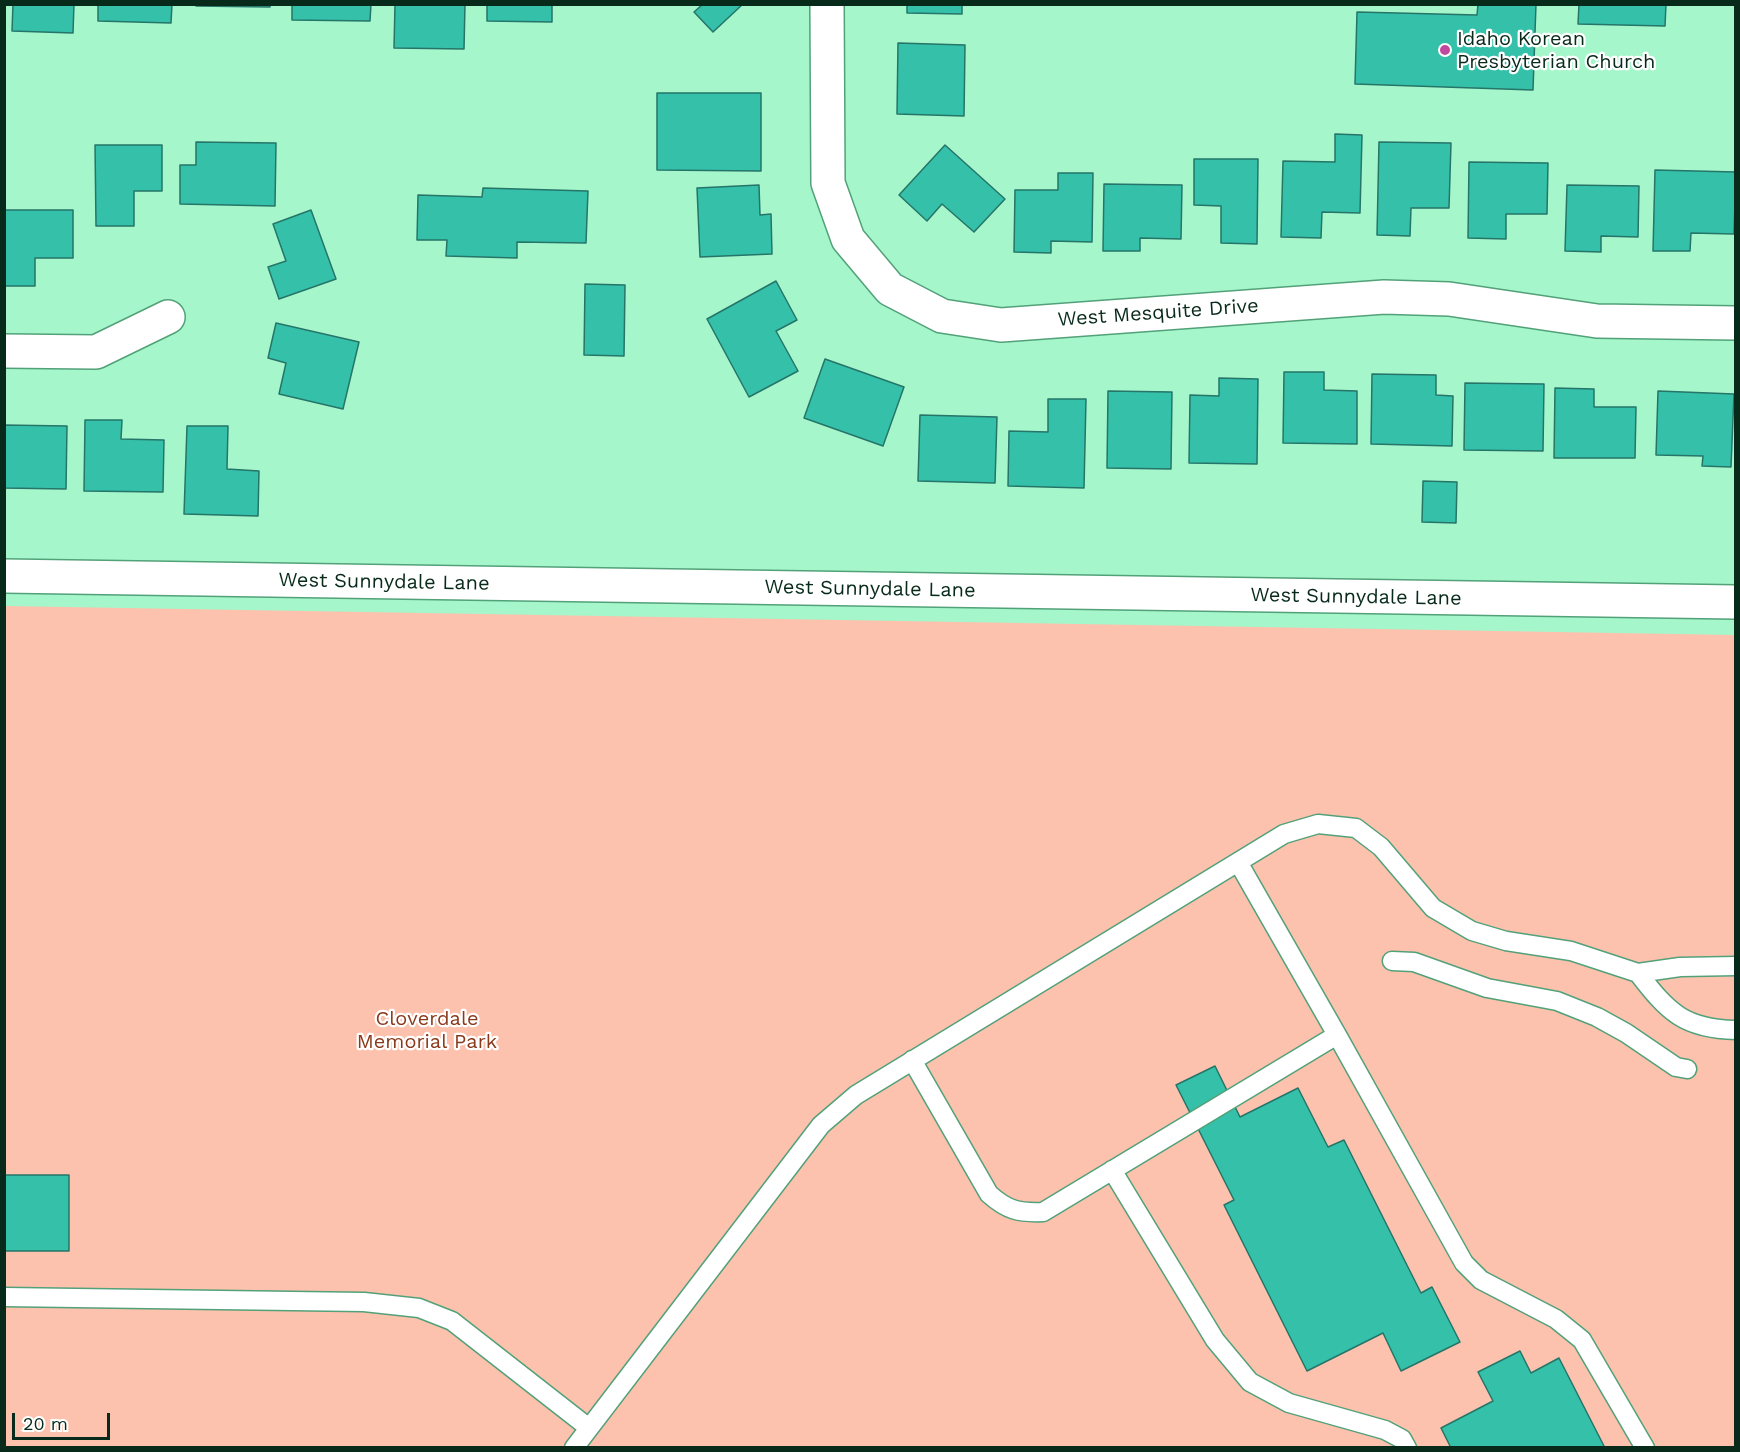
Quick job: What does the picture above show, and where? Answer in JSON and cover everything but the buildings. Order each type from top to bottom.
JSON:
[{"type":"street","name":"West Mesquite Drive","points":[[827,4],[828,183],[848,239],[890,288],[942,316],[1001,325],[1384,297],[1449,299],[1597,321],[1736,323]]},
{"type":"street","points":[[4,351],[96,352],[168,317]]},
{"type":"street","name":"West Sunnydale Lane","points":[[4,576],[1736,602]]},
{"type":"lane","points":[[574,1448],[821,1125],[856,1095],[1284,834],[1318,824],[1356,828],[1381,847],[1433,908],[1472,930],[1506,941],[1571,951],[1638,973],[1680,967],[1736,966]]},
{"type":"lane","points":[[1238,862],[1464,1263],[1481,1280],[1556,1319],[1582,1340],[1645,1448]]},
{"type":"lane","points":[[1392,961],[1414,962],[1487,988],[1557,1001],[1597,1017],[1626,1033],[1676,1067],[1687,1069]]},
{"type":"lane","points":[[1638,973],[1661,1003],[1686,1021],[1716,1029],[1736,1030]]},
{"type":"lane","points":[[912,1060],[989,1194],[1003,1206],[1024,1213],[1043,1212],[1337,1035]]},
{"type":"lane","points":[[1112,1170],[1215,1340],[1250,1382],[1289,1403],[1385,1430],[1402,1439],[1407,1448]]},
{"type":"lane","points":[[4,1297],[364,1302],[419,1308],[452,1322],[589,1428]]},
{"type":"green space","name":"Cloverdale Memorial Park","points":[[5,606],[1735,635],[1735,1447],[5,1448]]},
{"type":"place","name":"Idaho Korean Presbyterian Church","points":[[1445,50]]}]
